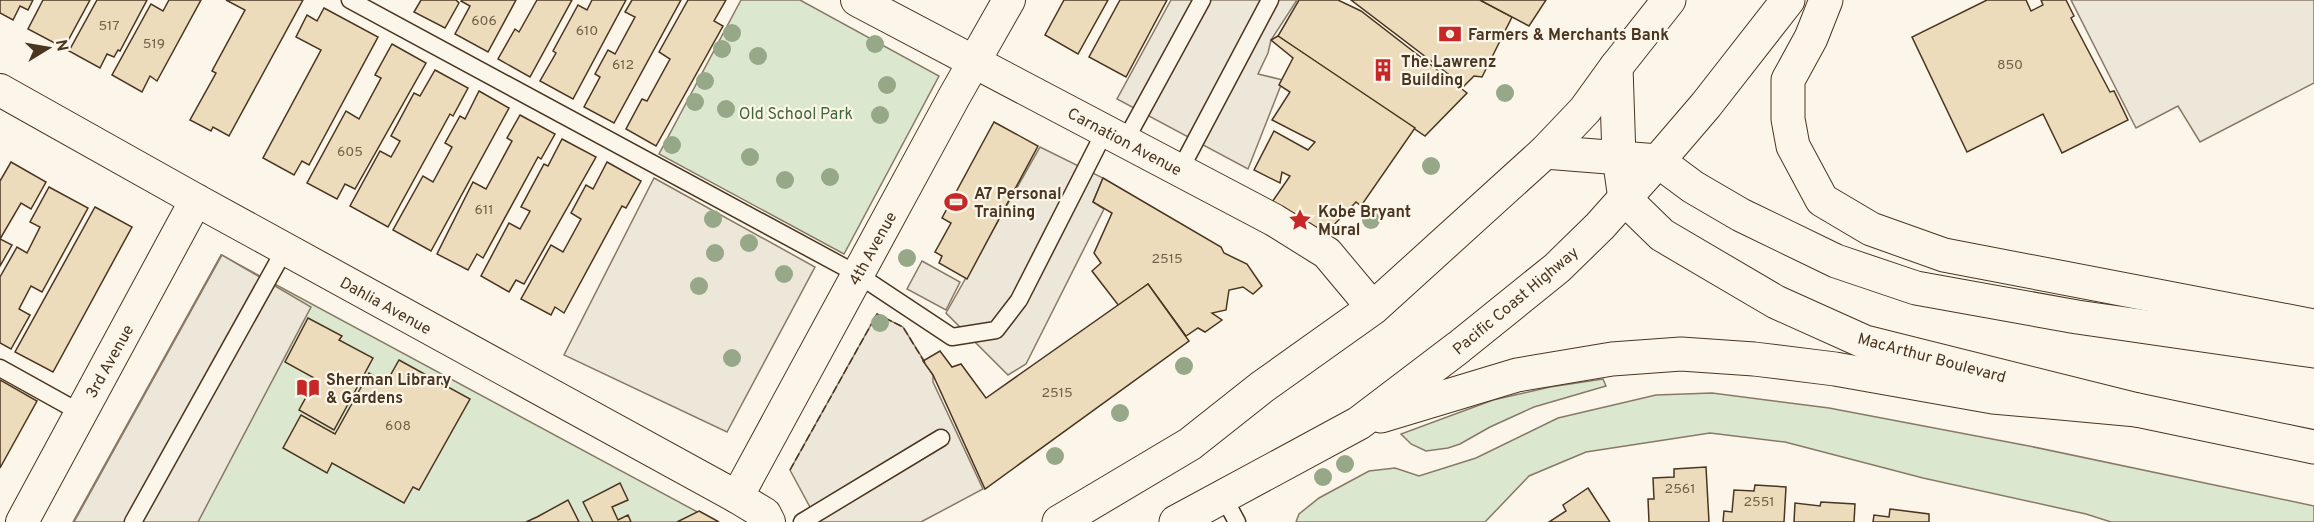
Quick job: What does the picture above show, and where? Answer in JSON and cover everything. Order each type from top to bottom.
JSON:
[{"type":"main road","points":[[1059,522],[1190,444],[1262,387],[1373,308],[1545,152],[1585,110],[1669,0]]},
{"type":"main road","name":"Pacific Coast Highway","points":[[1176,522],[1230,509],[1359,423],[1557,268],[1600,226],[1658,161],[1706,105],[1788,0]]},
{"type":"main road","points":[[1826,0],[1810,38],[1788,80],[1788,119],[1792,146],[1822,200],[1870,229],[1944,255],[2314,326]]},
{"type":"main road","points":[[1616,67],[1619,157],[1625,199]]},
{"type":"main road","points":[[1545,152],[1658,161],[1693,187],[1741,215],[1836,261],[1916,288],[2077,317],[2314,351]]},
{"type":"main road","name":"MacArthur Boulevard","points":[[1625,199],[1662,235],[1682,247],[1776,302],[1865,342],[2138,410],[2314,447]]},
{"type":"main road","points":[[1359,423],[1517,375],[1612,359],[1681,354],[1754,359],[1835,369],[1993,397],[2138,410]]},
{"type":"street","name":"Carnation Avenue","points":[[856,0],[974,60],[1274,220],[1323,249],[1373,308]]},
{"type":"street","name":"4th Avenue","points":[[737,497],[974,60],[1009,0]]},
{"type":"street","name":"Dahlia Avenue","points":[[0,90],[737,497],[765,514],[769,522]]},
{"type":"street","name":"3rd Avenue","points":[[22,522],[196,200]]},
{"type":"lane","points":[[350,0],[857,274],[952,338],[996,330],[1019,300],[1115,136],[1202,0]]},
{"type":"lane","points":[[1180,170],[1270,0]]},
{"type":"lane","points":[[133,522],[285,249]]},
{"type":"lane","points":[[0,368],[81,413]]},
{"type":"lane","points":[[802,522],[941,438]]},
{"type":"green space","name":"Old School Park","points":[[741,0],[800,0],[939,76],[844,254],[659,154]]},
{"type":"green space","name":"Sherman Library & Gardens","points":[[221,255],[716,522],[73,522]]},
{"type":"green space","points":[[1603,379],[1606,386],[1534,407],[1448,448],[1426,451],[1411,444],[1401,434],[1493,400],[1550,387]]},
{"type":"green space","points":[[1712,393],[1829,408],[2029,446],[2314,506],[2314,522],[2111,522],[2086,514],[1923,478],[1785,442],[1710,433],[1586,452],[1529,476],[1485,522],[1296,522],[1299,514],[1319,498],[1369,471],[1395,468],[1419,476],[1476,458],[1558,418],[1656,395]]},
{"type":"shaded area","points":[[1171,0],[1297,0],[1271,40],[1268,53],[1258,74],[1283,80],[1248,169],[1117,99]]},
{"type":"shaded area","points":[[2071,0],[2314,0],[2314,83],[2200,142],[2178,106],[2136,128]]},
{"type":"shaded area","points":[[1040,147],[1103,178],[1093,202],[1104,209],[1026,364],[1008,375],[946,313]]},
{"type":"shaded area","points":[[654,178],[815,267],[727,432],[564,355]]},
{"type":"shaded area","points":[[222,255],[311,307],[198,522],[74,522]]},
{"type":"shaded area","points":[[922,261],[960,282],[946,310],[907,289]]},
{"type":"shaded area","points":[[877,314],[903,327],[933,375],[933,382],[983,489],[921,522],[818,522],[790,470]]},
{"type":"building","points":[[0,0],[33,0],[28,10],[20,6],[13,20],[0,13]]},
{"type":"building","points":[[43,0],[90,0],[64,48],[28,29]]},
{"type":"building","points":[[97,0],[147,0],[120,51],[118,50],[114,57],[107,54],[100,68],[69,51]]},
{"type":"building","points":[[169,0],[201,0],[157,81],[150,76],[142,92],[112,75],[151,4],[163,11]]},
{"type":"building","points":[[226,0],[303,0],[229,136],[213,127],[211,131],[190,120],[216,73],[212,71],[245,10]]},
{"type":"building","points":[[421,0],[456,0],[459,3],[445,28],[414,12]]},
{"type":"building","points":[[462,0],[516,0],[488,52],[455,34],[470,6]]},
{"type":"building","points":[[537,0],[572,0],[530,77],[498,59],[515,29],[519,32]]},
{"type":"building","points":[[592,0],[626,0],[573,99],[540,81],[578,5],[587,10]]},
{"type":"building","points":[[632,0],[681,0],[614,123],[584,107],[600,77],[595,74],[608,50],[615,54],[635,17],[625,12]]},
{"type":"building","points":[[688,0],[726,0],[714,21],[723,26],[656,146],[626,129],[642,99],[647,101],[670,59],[659,52]]},
{"type":"building","points":[[1064,0],[1108,0],[1078,54],[1045,35]]},
{"type":"building","points":[[1120,0],[1167,0],[1126,77],[1089,57]]},
{"type":"building","name":"The Lawrenz Building","points":[[1299,0],[1338,0],[1361,11],[1467,93],[1425,136],[1278,36]]},
{"type":"building","name":"Farmers & Merchants Bank","points":[[1351,0],[1480,0],[1512,17],[1482,77],[1474,76],[1464,86]]},
{"type":"building","points":[[1480,0],[1546,0],[1529,26]]},
{"type":"building","points":[[1987,0],[2026,0],[2031,11],[2043,5],[2041,0],[2066,0],[2074,16],[2071,18],[2110,92],[2114,91],[2128,120],[2062,153],[2043,114],[1967,152],[1912,37]]},
{"type":"building","points":[[324,8],[378,37],[309,165],[302,161],[294,175],[263,158],[321,50],[296,37],[307,15],[317,21]]},
{"type":"building","points":[[1278,36],[1415,128],[1361,206],[1356,202],[1329,230],[1310,226],[1270,205],[1290,176],[1282,172],[1280,183],[1254,170],[1274,131],[1308,150],[1315,142],[1272,120],[1290,92],[1279,85],[1293,58],[1271,40]]},
{"type":"building","points":[[392,44],[426,63],[355,189],[345,184],[337,199],[307,183],[346,111],[359,119],[381,78],[375,75]]},
{"type":"building","points":[[435,70],[468,88],[453,116],[450,114],[388,227],[350,206],[380,151],[391,157],[400,141],[391,136],[414,93],[420,96]]},
{"type":"building","points":[[479,91],[509,108],[431,251],[393,230],[423,176],[433,182],[452,147],[445,143],[460,116],[465,119]]},
{"type":"building","points":[[520,115],[555,134],[541,159],[538,157],[483,258],[477,254],[468,270],[437,254],[473,182],[486,189],[512,141],[507,138]]},
{"type":"building","points":[[994,122],[1038,146],[967,279],[939,263],[942,256],[935,252],[951,223],[942,218]]},
{"type":"building","points":[[562,139],[596,157],[524,284],[516,280],[509,292],[481,276],[509,223],[520,229],[530,211],[521,207],[544,164],[548,166]]},
{"type":"building","points":[[11,162],[46,182],[31,209],[21,203],[0,239],[0,181]]},
{"type":"building","points":[[607,162],[641,181],[626,208],[622,206],[564,313],[555,307],[551,315],[521,299],[551,245],[563,252],[581,219],[571,213],[586,185],[593,189]]},
{"type":"building","points":[[1103,178],[1221,247],[1224,253],[1247,264],[1262,286],[1253,294],[1243,287],[1229,290],[1226,310],[1212,313],[1222,320],[1205,332],[1198,328],[1186,336],[1148,284],[1119,306],[1092,271],[1101,263],[1094,253],[1112,213],[1093,202]]},
{"type":"building","points":[[49,187],[88,208],[42,292],[31,286],[19,309],[30,315],[11,349],[0,343],[0,277],[17,247],[27,253],[40,227],[30,222]]},
{"type":"building","points":[[95,207],[132,227],[53,372],[15,352]]},
{"type":"building","points":[[0,239],[12,245],[0,266]]},
{"type":"building","points":[[1148,284],[1189,341],[985,489],[933,375],[923,361],[940,351],[952,367],[961,364],[986,398]]},
{"type":"building","points":[[308,318],[342,336],[339,340],[373,358],[334,430],[299,410],[316,379],[285,362]]},
{"type":"building","points":[[399,360],[470,399],[419,490],[413,487],[404,503],[332,463],[327,473],[283,448],[301,415],[335,434],[369,373],[386,383]]},
{"type":"building","points":[[0,380],[37,401],[0,468]]},
{"type":"building","points":[[1706,467],[1709,522],[1649,522],[1648,499],[1654,499],[1653,478],[1674,477],[1674,469]]},
{"type":"building","points":[[620,483],[628,500],[612,507],[618,520],[628,515],[631,522],[593,522],[583,502]]},
{"type":"building","points":[[1755,485],[1786,487],[1784,522],[1723,522],[1724,511],[1732,512],[1734,490],[1754,491]]},
{"type":"building","points":[[1588,488],[1610,522],[1549,522],[1566,511],[1563,505]]},
{"type":"building","points":[[568,500],[579,522],[526,522],[537,517]]},
{"type":"building","points":[[1821,502],[1855,504],[1854,522],[1794,522],[1795,503],[1820,506]]},
{"type":"building","points":[[1890,509],[1929,514],[1929,522],[1873,522],[1874,515],[1889,517]]},
{"type":"building","points":[[699,511],[719,522],[677,522]]},
{"type":"fence","points":[[790,470],[877,314],[903,327],[925,363]]},
{"type":"place","name":"Farmers & Merchants Bank","points":[[1450,34]]},
{"type":"place","name":"The Lawrenz Building","points":[[1383,70]]},
{"type":"place","name":"A7 Personal Training","points":[[956,202]]},
{"type":"place","name":"Kobe Bryant Mural","points":[[1300,220]]},
{"type":"place","name":"Sherman Library & Gardens","points":[[308,388]]}]
